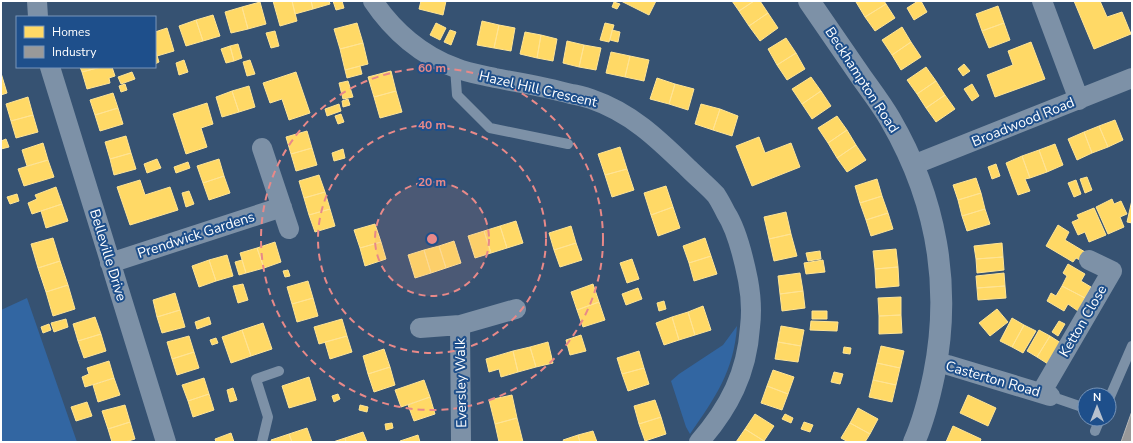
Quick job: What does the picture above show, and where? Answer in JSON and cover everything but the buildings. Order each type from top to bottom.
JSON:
[{"type":"street","points":[[36,1],[38,16]]},
{"type":"street","name":"Hazel Hill Crescent","points":[[373,1],[403,37],[418,48],[455,68],[478,75],[555,90],[591,99],[630,117],[648,130],[668,148],[715,195],[731,222],[744,262],[750,288],[752,311],[749,345],[737,387],[724,410],[710,430],[699,442]]},
{"type":"street","name":"Beckhampton Road","points":[[809,1],[889,118],[914,165],[928,207],[936,242],[940,269],[942,310],[936,363],[928,405],[914,442]]},
{"type":"street","points":[[1042,1],[1079,100]]},
{"type":"street","name":"Belleville Drive","points":[[50,68],[166,442]]},
{"type":"street","name":"Broadwood Road","points":[[914,165],[1132,78]]},
{"type":"street","points":[[262,148],[289,229]]},
{"type":"street","name":"Prendwick Gardens","points":[[110,263],[282,207]]},
{"type":"street","name":"Ketton Close","points":[[1046,395],[1112,271],[1089,260]]},
{"type":"street","points":[[420,328],[460,325],[516,309]]},
{"type":"street","name":"Eversley Walk","points":[[460,325],[461,442]]},
{"type":"street","name":"Casterton Road","points":[[936,363],[948,365],[1046,395]]},
{"type":"lane","points":[[455,68],[457,95],[490,128],[568,144]]},
{"type":"lane","points":[[1114,387],[1132,346]]},
{"type":"lane","points":[[262,442],[268,417],[256,379],[278,371]]},
{"type":"lane","points":[[1046,395],[1077,405]]},
{"type":"lane","points":[[1095,431],[1097,427]]},
{"type":"shaded area","points":[[27,298],[77,442],[1,442],[1,310]]},
{"type":"shaded area","points":[[737,326],[732,357],[722,383],[690,434],[686,427],[671,381],[679,374],[723,345]]}]
